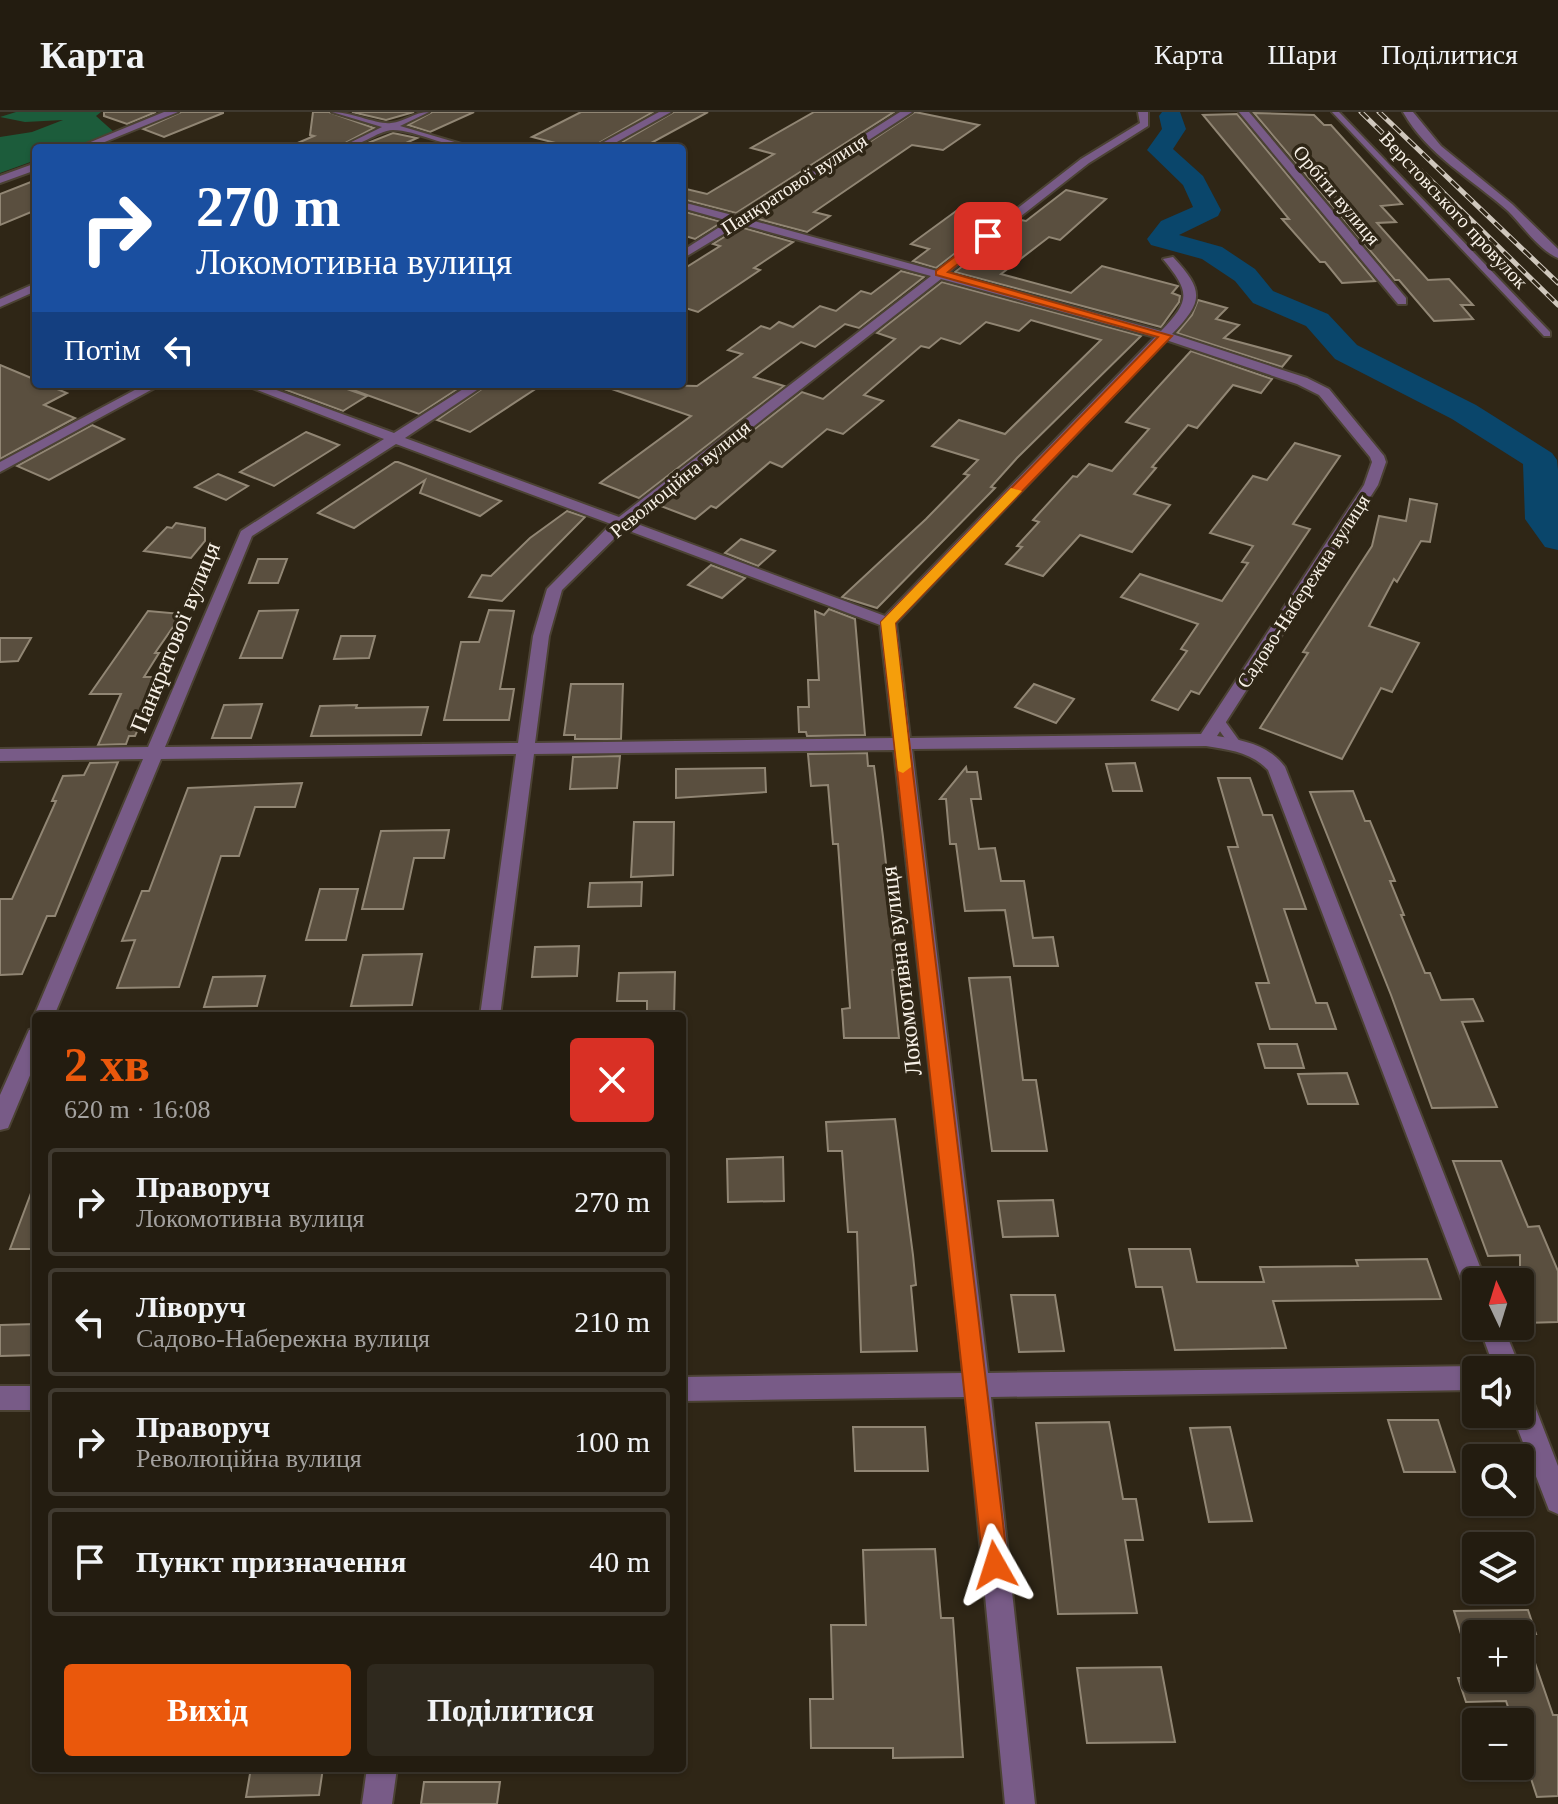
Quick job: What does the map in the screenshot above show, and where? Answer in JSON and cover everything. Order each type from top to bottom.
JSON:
[{"type":"street","points":[[91,144],[173,112]]},
{"type":"street","points":[[337,112],[455,144]]},
{"type":"street","points":[[353,144],[424,112]]},
{"type":"street","points":[[606,144],[666,112]]},
{"type":"street","name":"Панкратової вулиця","points":[[686,253],[907,112]]},
{"type":"street","name":"Революційна вулиця","points":[[491,1012],[541,636],[555,589],[621,523],[1085,161],[1145,124],[1143,112]]},
{"type":"street","name":"Орбіти вулиця","points":[[1244,112],[1402,301]]},
{"type":"street","name":"Верстовського провулок","points":[[1408,112],[1416,125],[1456,164],[1510,208],[1558,255]]},
{"type":"street","points":[[0,180],[32,168]]},
{"type":"street","name":"Садово-Набережна вулиця","points":[[686,206],[1166,336],[1315,386],[1324,392],[1379,462],[1371,485],[1206,740]]},
{"type":"street","points":[[259,388],[888,622],[1188,310],[1191,300],[1187,279],[1169,259]]},
{"type":"street","points":[[0,303],[32,289]]},
{"type":"street","points":[[0,291],[32,304]]},
{"type":"street","points":[[0,468],[149,388]]},
{"type":"street","name":"Панкратової вулиця","points":[[46,1012],[246,534],[474,388]]},
{"type":"street","name":"Локомотивна вулиця","points":[[888,622],[977,1385],[1020,1804]]},
{"type":"street","points":[[0,755],[1206,740],[1236,745],[1265,755],[1276,767],[1469,1268]]},
{"type":"street","points":[[0,1121],[32,1045]]},
{"type":"street","points":[[686,1389],[1462,1378]]},
{"type":"street","points":[[0,1398],[32,1398]]},
{"type":"street","points":[[1531,1428],[1558,1501]]},
{"type":"street","points":[[377,1804],[381,1772]]},
{"type":"lane","name":"Верстовського провулок","points":[[1335,112],[1547,334]]},
{"type":"lane","points":[[1218,720],[1236,745]]},
{"type":"green space","points":[[16,112],[101,112],[96,116],[115,133],[83,144],[32,144],[32,161],[0,173],[0,137],[32,132],[63,120],[25,122],[0,117]]},
{"type":"building","points":[[104,112],[156,112],[127,124],[104,116]]},
{"type":"building","points":[[181,112],[223,113],[164,137],[143,129]]},
{"type":"building","points":[[313,112],[329,112],[374,128],[344,144],[295,144],[314,136],[310,135]]},
{"type":"building","points":[[352,112],[414,112],[386,120]]},
{"type":"building","points":[[432,112],[474,112],[430,132],[408,125]]},
{"type":"building","points":[[581,112],[653,112],[597,144],[559,144],[532,137]]},
{"type":"building","points":[[674,112],[708,112],[649,144],[619,144]]},
{"type":"building","points":[[814,112],[894,112],[736,213],[686,200],[686,189],[707,194],[774,154],[751,148]]},
{"type":"building","points":[[915,112],[979,125],[943,150],[912,145],[814,212],[830,216],[807,232],[754,218]]},
{"type":"building","points":[[1254,113],[1314,115],[1324,125],[1331,125],[1402,204],[1381,206],[1396,222],[1377,223],[1428,280],[1449,279],[1473,305],[1461,305],[1473,319],[1434,321],[1399,280],[1395,280]]},
{"type":"building","points":[[1237,114],[1375,281],[1342,283],[1325,262],[1320,262],[1282,219],[1289,219],[1203,115]]},
{"type":"building","points":[[393,133],[417,138],[404,144],[365,144]]},
{"type":"building","points":[[32,182],[32,212],[0,225],[0,194]]},
{"type":"building","points":[[1066,190],[1106,199],[1060,240],[1049,237],[1001,274],[1071,293],[1102,266],[1178,286],[1172,293],[1180,296],[1179,302],[1161,327],[955,272],[1021,220],[1026,221]]},
{"type":"building","points":[[963,206],[1003,216],[936,268],[913,261],[929,249],[911,244]]},
{"type":"building","points":[[686,212],[722,222],[695,239],[686,236]]},
{"type":"building","points":[[740,227],[793,242],[754,268],[760,270],[698,312],[686,308],[686,267],[720,246],[713,244]]},
{"type":"building","points":[[901,271],[924,277],[859,328],[845,324],[815,347],[801,342],[754,377],[784,386],[639,498],[600,483],[691,416],[609,388],[697,386],[742,354],[728,350],[761,326],[770,329],[779,322],[793,327],[820,306],[836,311],[861,291],[871,294]]},
{"type":"building","points":[[942,282],[1141,336],[1017,458],[991,487],[995,488],[877,608],[842,597],[926,519],[969,475],[964,474],[978,460],[932,446],[959,420],[1005,434],[1101,340],[1031,320],[1019,331],[986,322],[960,344],[941,338],[929,348],[921,346],[864,395],[883,401],[843,434],[827,429],[782,467],[770,462],[716,508],[711,506],[695,519],[658,505],[802,392],[823,399],[895,339],[877,333]]},
{"type":"building","points":[[1198,300],[1227,308],[1216,319],[1239,325],[1224,338],[1291,356],[1282,367],[1177,333],[1192,315]]},
{"type":"building","points":[[1191,351],[1272,379],[1261,393],[1233,385],[1197,428],[1188,425],[1152,467],[1156,468],[1134,494],[1170,505],[1132,552],[1080,535],[1043,576],[1006,564],[1022,547],[1017,546],[1039,522],[1033,520],[1073,476],[1077,477],[1089,464],[1112,471],[1149,429],[1126,422]]},
{"type":"building","points":[[0,365],[32,378],[32,388],[55,388],[67,393],[44,405],[75,418],[0,459]]},
{"type":"building","points":[[281,388],[344,388],[367,396],[343,411]]},
{"type":"building","points":[[348,388],[459,388],[419,414]]},
{"type":"building","points":[[483,388],[537,388],[470,432],[437,420]]},
{"type":"building","points":[[92,425],[124,439],[49,480],[17,466]]},
{"type":"building","points":[[306,432],[339,445],[274,486],[240,472]]},
{"type":"building","points":[[1295,443],[1340,456],[1293,524],[1310,529],[1199,694],[1191,691],[1178,710],[1152,700],[1187,651],[1181,649],[1198,624],[1121,597],[1140,574],[1222,601],[1248,563],[1242,562],[1253,546],[1210,533],[1253,476],[1267,480]]},
{"type":"building","points":[[395,462],[501,501],[480,516],[420,493],[425,480],[354,528],[318,513]]},
{"type":"building","points":[[218,474],[248,486],[226,500],[195,487]]},
{"type":"building","points":[[1410,499],[1437,504],[1430,542],[1421,541],[1397,582],[1394,579],[1369,626],[1419,643],[1392,692],[1381,688],[1342,759],[1260,728],[1308,653],[1303,652],[1372,546],[1379,516],[1406,521]]},
{"type":"building","points":[[567,511],[585,517],[502,601],[469,597],[482,575],[491,576],[530,538]]},
{"type":"building","points":[[176,523],[205,528],[205,541],[191,558],[144,551],[167,527],[172,528]]},
{"type":"building","points":[[741,539],[775,551],[758,566],[725,553]]},
{"type":"building","points":[[258,559],[287,559],[278,583],[249,583]]},
{"type":"building","points":[[711,565],[745,578],[722,598],[688,585]]},
{"type":"building","points":[[829,609],[855,619],[865,735],[807,736],[806,732],[799,732],[798,707],[809,707],[808,680],[819,680],[815,611],[824,615]]},
{"type":"building","points":[[298,610],[282,658],[240,658],[259,611]]},
{"type":"building","points":[[489,610],[514,611],[500,689],[514,689],[509,720],[444,720],[461,642],[479,642]]},
{"type":"building","points":[[148,611],[182,614],[155,653],[159,653],[144,677],[158,677],[141,709],[147,709],[135,736],[129,736],[126,744],[98,745],[121,694],[90,694]]},
{"type":"building","points":[[341,636],[375,636],[369,658],[334,659]]},
{"type":"building","points":[[0,638],[31,638],[18,661],[0,662]]},
{"type":"building","points":[[571,684],[623,684],[621,739],[575,739],[575,735],[564,735]]},
{"type":"building","points":[[1034,684],[1074,699],[1056,723],[1015,707]]},
{"type":"building","points":[[262,704],[251,738],[212,738],[224,705]]},
{"type":"building","points":[[357,705],[356,708],[428,707],[421,735],[311,736],[320,706]]},
{"type":"building","points":[[867,753],[868,766],[874,766],[898,970],[892,970],[899,1038],[844,1038],[842,1009],[850,1008],[838,844],[833,844],[828,785],[811,786],[808,754]]},
{"type":"building","points":[[620,756],[617,788],[570,789],[573,757]]},
{"type":"building","points":[[118,762],[55,916],[47,916],[22,974],[0,975],[0,899],[12,899],[56,801],[52,801],[63,776],[84,775],[90,763]]},
{"type":"building","points":[[1135,763],[1142,791],[1113,791],[1106,764]]},
{"type":"building","points":[[966,767],[967,772],[977,772],[981,799],[971,799],[979,849],[995,848],[1001,881],[1024,881],[1033,938],[1053,937],[1058,966],[1014,966],[1005,910],[965,911],[956,844],[950,844],[946,799],[940,799]]},
{"type":"building","points":[[765,768],[766,792],[676,798],[676,769]]},
{"type":"building","points":[[1218,778],[1250,778],[1263,815],[1272,815],[1306,909],[1284,909],[1316,1003],[1327,1003],[1336,1029],[1270,1029],[1256,983],[1269,983],[1228,847],[1238,847]]},
{"type":"building","points":[[302,783],[295,807],[255,807],[239,856],[221,856],[179,987],[117,988],[135,940],[122,941],[142,891],[149,891],[188,788]]},
{"type":"building","points":[[1353,791],[1365,821],[1370,821],[1395,881],[1390,881],[1425,973],[1430,973],[1441,1000],[1473,999],[1483,1021],[1462,1022],[1497,1107],[1432,1108],[1391,995],[1310,792]]},
{"type":"building","points":[[634,822],[674,822],[673,875],[631,877]]},
{"type":"building","points":[[449,830],[444,858],[414,858],[403,909],[362,909],[381,831]]},
{"type":"building","points":[[642,882],[641,906],[588,907],[590,883]]},
{"type":"building","points":[[320,889],[358,889],[346,940],[306,940]]},
{"type":"building","points":[[579,946],[577,976],[532,977],[535,947]]},
{"type":"building","points":[[422,954],[412,1005],[351,1006],[363,955]]},
{"type":"building","points":[[675,972],[674,1012],[647,1012],[647,1001],[617,1001],[619,973]]},
{"type":"building","points":[[265,976],[257,1006],[204,1007],[213,977]]},
{"type":"building","points":[[1010,977],[1023,1080],[1036,1080],[1047,1151],[992,1151],[969,978]]},
{"type":"building","points":[[1258,1044],[1297,1044],[1304,1068],[1265,1068]]},
{"type":"building","points":[[1347,1073],[1358,1104],[1308,1104],[1298,1074]]},
{"type":"building","points":[[895,1119],[916,1285],[911,1286],[917,1351],[861,1352],[857,1232],[848,1232],[842,1151],[828,1151],[826,1122]]},
{"type":"building","points":[[783,1157],[784,1201],[728,1202],[727,1159]]},
{"type":"building","points":[[1453,1161],[1501,1161],[1528,1227],[1539,1226],[1558,1271],[1558,1322],[1534,1323],[1534,1268],[1520,1268],[1520,1255],[1488,1256]]},
{"type":"building","points":[[32,1190],[32,1249],[10,1249]]},
{"type":"building","points":[[1053,1200],[1058,1236],[1003,1237],[998,1201]]},
{"type":"building","points":[[1129,1249],[1190,1249],[1197,1282],[1264,1282],[1260,1267],[1358,1266],[1356,1260],[1427,1259],[1441,1299],[1273,1301],[1286,1348],[1175,1350],[1162,1287],[1136,1287]]},
{"type":"building","points":[[1011,1295],[1055,1295],[1064,1351],[1019,1352]]},
{"type":"building","points":[[32,1324],[32,1355],[0,1356],[0,1325]]},
{"type":"building","points":[[1388,1420],[1438,1420],[1455,1472],[1404,1472]]},
{"type":"building","points":[[1109,1422],[1123,1499],[1136,1499],[1143,1540],[1125,1540],[1137,1613],[1058,1614],[1036,1423]]},
{"type":"building","points":[[853,1427],[925,1427],[928,1471],[855,1471]]},
{"type":"building","points":[[1230,1427],[1252,1521],[1209,1522],[1190,1428]]},
{"type":"building","points":[[935,1549],[941,1618],[953,1618],[963,1757],[893,1758],[893,1748],[811,1748],[810,1699],[833,1699],[831,1625],[866,1625],[863,1550]]},
{"type":"building","points":[[1528,1610],[1531,1620],[1462,1620],[1461,1634],[1454,1611]]},
{"type":"building","points":[[1534,1660],[1553,1715],[1558,1715],[1558,1796],[1537,1797],[1531,1780],[1534,1780],[1534,1708],[1508,1708],[1506,1701],[1466,1702],[1463,1692],[1534,1692]]},
{"type":"building","points":[[1161,1667],[1175,1742],[1087,1743],[1077,1668]]},
{"type":"building","points":[[250,1772],[322,1772],[319,1795],[246,1797]]},
{"type":"building","points":[[424,1782],[500,1782],[497,1804],[421,1804]]},
{"type":"waterway","points":[[1171,116],[1174,129],[1160,150],[1194,182],[1208,210],[1171,227],[1161,239],[1212,253],[1245,275],[1263,297],[1317,320],[1346,352],[1464,412],[1540,460],[1543,519],[1558,539]]},
{"type":"railway","points":[[1361,112],[1558,305]]},
{"type":"railway","points":[[1379,112],[1558,283]]},
{"type":"slow traffic","points":[[903,767],[888,622],[1015,491]]},
{"type":"route","points":[[988,236],[940,273],[1166,336],[888,622],[977,1385],[995,1565]]}]
